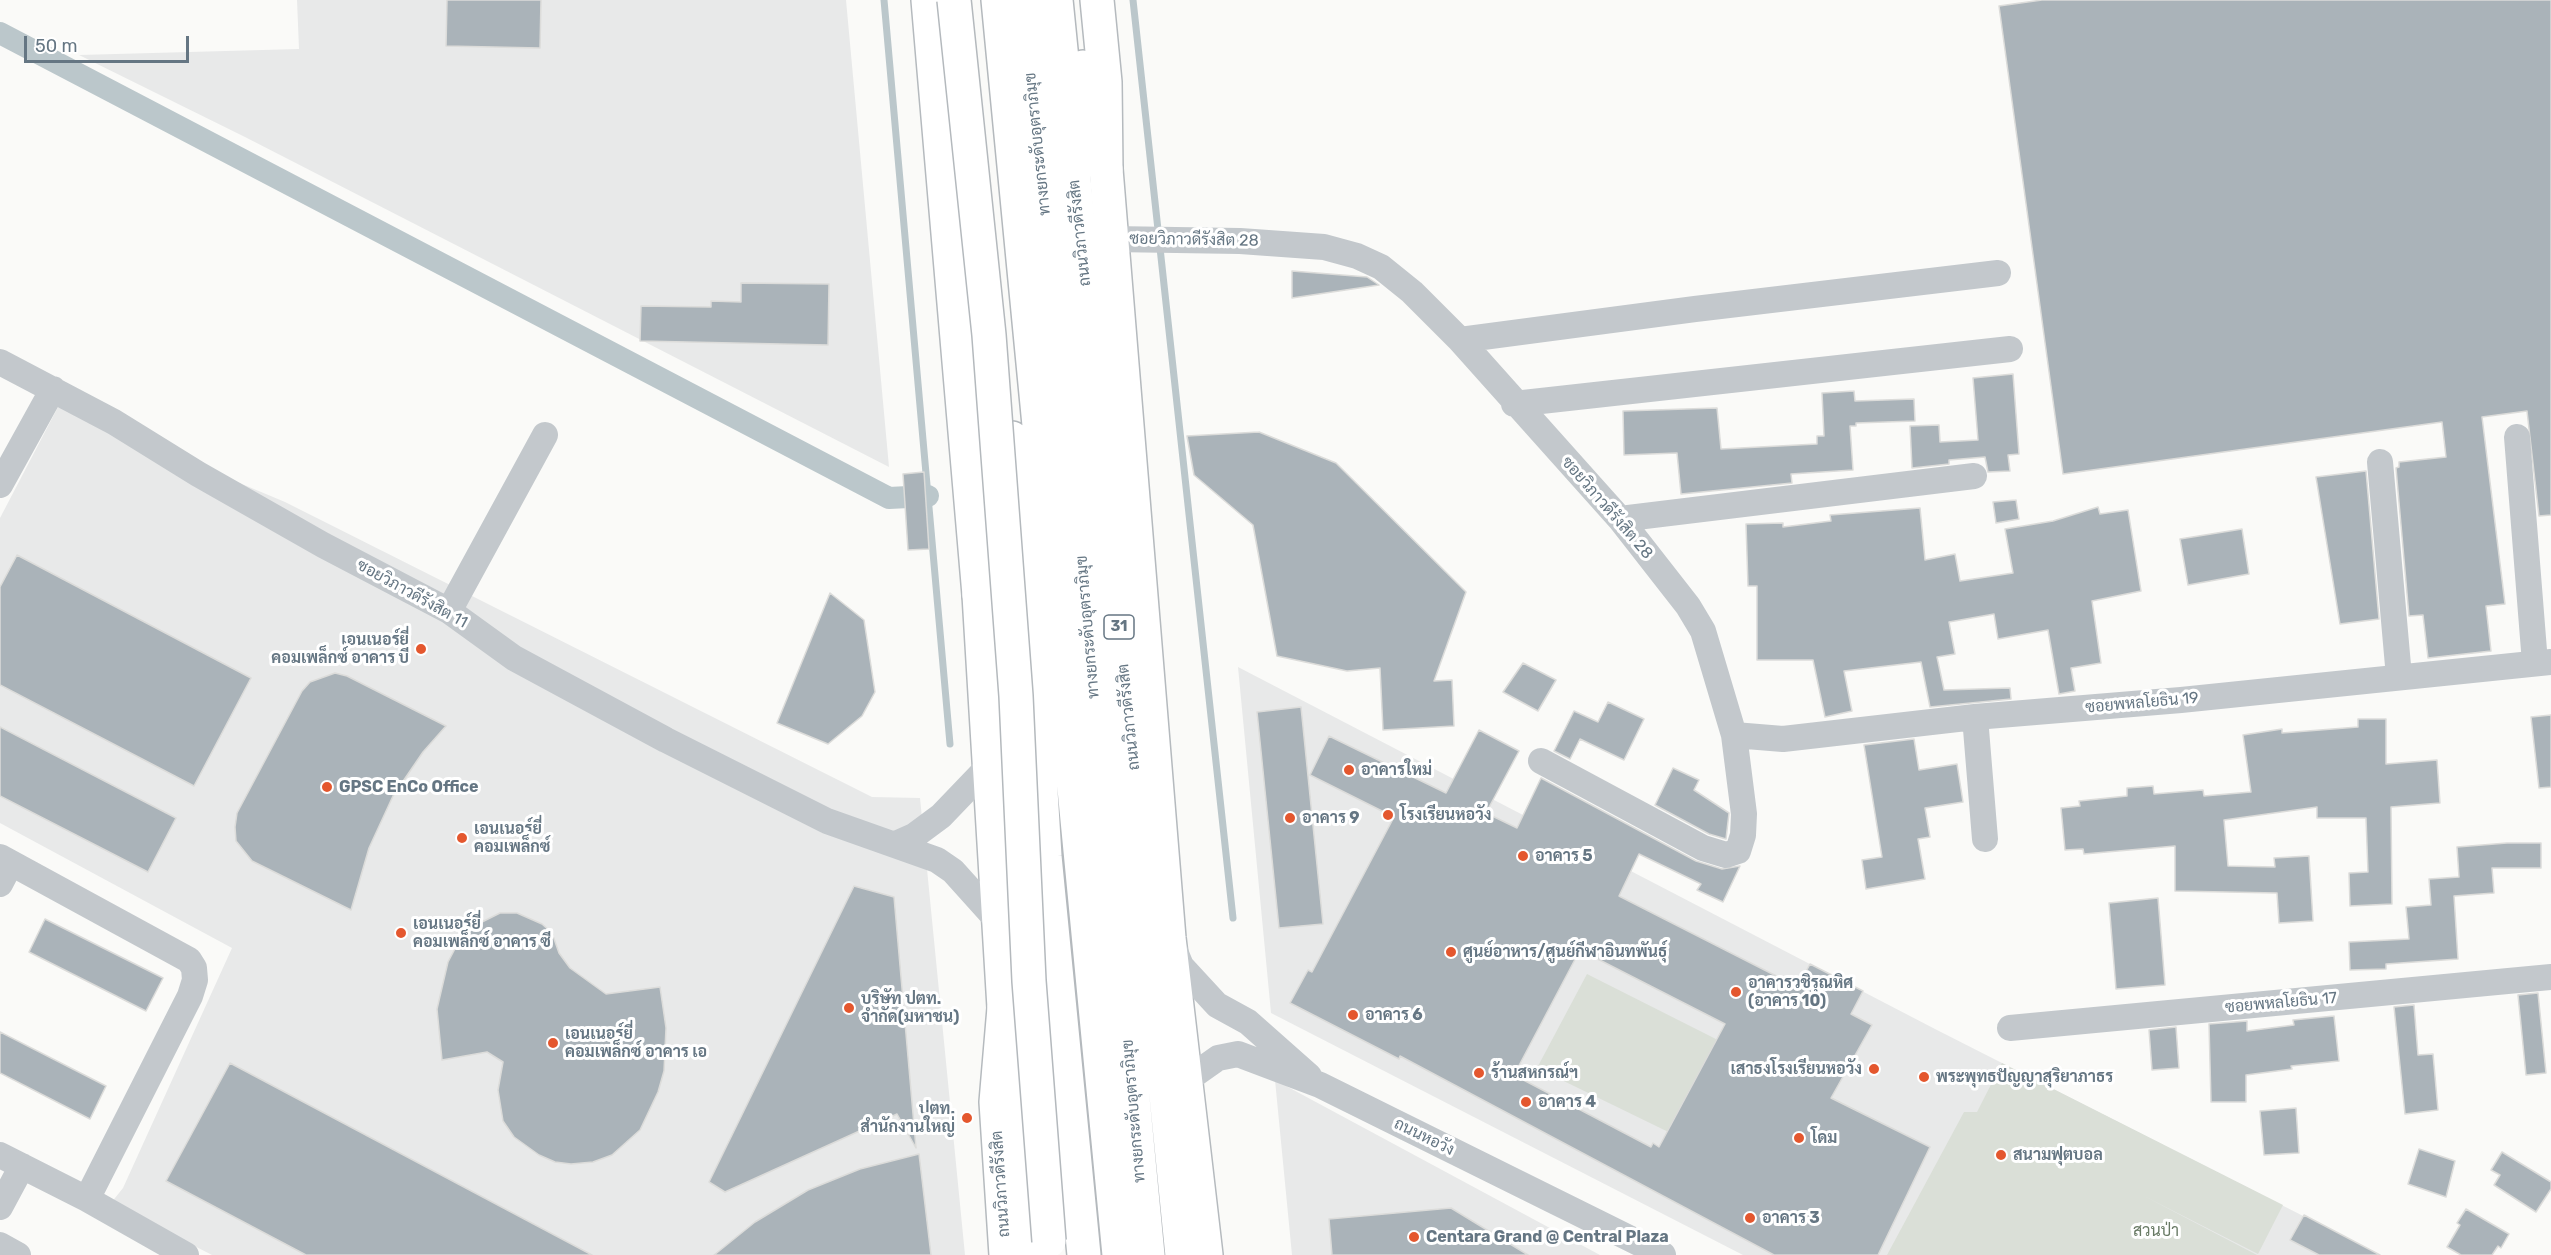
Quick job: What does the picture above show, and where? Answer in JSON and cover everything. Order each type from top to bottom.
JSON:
[{"type":"main road","name":"ถนนวิภาวดีรังสิต","points":[[928,0],[979,595],[1004,1008],[996,1102],[1006,1255]]},
{"type":"main road","points":[[954,0],[990,346],[1016,696],[1043,1250]]},
{"type":"main road","points":[[970,0],[1031,629],[1045,856],[1084,1255]]},
{"type":"main road","name":"ทางยกระดับอุตราภิมุข","points":[[998,0],[1119,1255]]},
{"type":"main road","name":"ทางยกระดับอุตราภิมุข","points":[[1024,0],[1075,489],[1148,1255]]},
{"type":"main road","name":"ถนนวิภาวดีรังสิต","points":[[1056,0],[1182,1255]]},
{"type":"main road","points":[[1073,0],[1089,105],[1106,169]]},
{"type":"main road","name":"ถนนวิภาวดีรังสิต","points":[[1097,0],[1105,82],[1106,169],[1169,938],[1206,1255]]},
{"type":"main road","points":[[979,595],[1031,629]]},
{"type":"main road","points":[[1004,1008],[1043,1250]]},
{"type":"street","name":"ซอยวิภาวดีรังสิต 28","points":[[1113,238],[1284,243],[1324,247],[1357,256],[1389,273],[1460,340],[1514,404],[1620,519],[1688,606],[1703,631],[1734,735],[1744,814],[1743,835],[1738,851],[1726,855],[1703,848],[1541,761]]},
{"type":"street","points":[[1460,340],[1998,273]]},
{"type":"street","points":[[1514,404],[2010,349]]},
{"type":"street","name":"ซอยวิภาวดีรังสิต 11","points":[[0,362],[53,389],[323,544],[449,611],[514,658],[666,740],[827,821],[937,860],[953,871],[998,921]]},
{"type":"street","points":[[0,485],[53,389]]},
{"type":"street","points":[[449,611],[545,435]]},
{"type":"street","points":[[2517,437],[2543,662]]},
{"type":"street","points":[[2380,462],[2399,677]]},
{"type":"street","points":[[1620,519],[1974,476]]},
{"type":"street","name":"ซอยพหลโยธิน 19","points":[[1734,735],[1783,739],[1975,717],[2181,700],[2543,662]]},
{"type":"street","points":[[1975,717],[1985,839]]},
{"type":"street","points":[[896,844],[914,836],[941,816],[988,766]]},
{"type":"street","points":[[4,868],[189,960],[194,968],[195,980],[190,996],[87,1199]]},
{"type":"street","points":[[1169,938],[1181,966],[1205,994],[1217,1005],[1248,1022],[1320,1085]]},
{"type":"street","name":"ซอยพหลโยธิน 17","points":[[2010,1028],[2551,977]]},
{"type":"street","name":"ถนนหอวัง","points":[[1184,1082],[1218,1058],[1231,1054],[1320,1085],[1664,1255]]},
{"type":"street","points":[[0,1207],[11,1161],[87,1199],[186,1255]]},
{"type":"street","points":[[0,1245],[18,1255]]},
{"type":"shaded area","points":[[297,0],[846,0],[889,467],[245,137],[79,55],[299,49]]},
{"type":"shaded area","points":[[58,407],[285,502],[872,797],[920,798],[965,1255],[212,1255],[111,1203],[123,1188],[232,948],[0,823],[0,518]]},
{"type":"shaded area","name":"โรงเรียนหอวัง","points":[[1238,667],[1935,1029],[2380,1255],[1743,1255],[1271,1013]]},
{"type":"shaded area","points":[[1275,1080],[1600,1255],[1292,1255]]},
{"type":"green space","name":"โดม","points":[[1587,974],[1930,1147],[1886,1238],[1537,1068]]},
{"type":"green space","name":"สวนป่า","points":[[2002,1063],[2283,1205],[2258,1254],[2144,1196],[2257,1255],[1887,1255],[1964,1112],[1977,1112]]},
{"type":"building","points":[[447,0],[541,0],[540,48],[446,46]]},
{"type":"building","points":[[2042,0],[2551,0],[2551,515],[2539,516],[2527,411],[2482,417],[2505,604],[2486,606],[2491,651],[2428,658],[2423,615],[2409,616],[2396,468],[2399,467],[2399,462],[2446,457],[2442,422],[2063,474],[1999,6]]},
{"type":"building","points":[[1292,271],[1367,277],[1379,285],[1292,298]]},
{"type":"building","points":[[741,283],[829,284],[828,345],[640,341],[641,306],[711,307],[711,301],[741,302]]},
{"type":"building","points":[[2013,374],[2019,454],[2008,455],[2010,471],[1988,472],[1985,457],[1949,460],[1949,464],[1912,468],[1910,426],[1939,425],[1940,442],[1978,440],[1973,378]]},
{"type":"building","points":[[1854,391],[1855,401],[1914,399],[1915,421],[1856,423],[1856,426],[1850,426],[1853,470],[1791,474],[1792,483],[1681,494],[1677,453],[1624,455],[1623,411],[1717,408],[1721,449],[1817,444],[1817,436],[1824,436],[1822,393]]},
{"type":"building","points":[[1259,432],[1336,463],[1466,592],[1434,681],[1452,680],[1454,726],[1383,730],[1380,668],[1347,671],[1277,656],[1253,525],[1194,475],[1187,436]]},
{"type":"building","points":[[2366,471],[2379,619],[2340,624],[2316,477]]},
{"type":"building","points":[[924,472],[929,549],[908,550],[903,474]]},
{"type":"building","points":[[2016,500],[2019,519],[1996,523],[1993,502]]},
{"type":"building","points":[[2098,507],[2100,514],[2128,510],[2141,591],[2092,601],[2101,663],[2071,668],[2075,691],[2059,694],[2048,630],[1998,639],[1994,614],[1949,622],[1955,654],[1937,657],[1944,690],[2010,688],[2011,699],[1930,707],[1921,662],[1844,671],[1852,711],[1825,717],[1813,660],[1757,660],[1757,586],[1748,586],[1746,524],[1783,523],[1783,527],[1831,521],[1830,515],[1920,508],[1925,560],[1955,554],[1960,581],[2013,573],[2005,529],[2053,521]]},
{"type":"building","points":[[2242,529],[2249,574],[2188,585],[2180,539]]},
{"type":"building","points":[[17,555],[251,678],[194,786],[0,685],[0,587]]},
{"type":"building","points":[[830,593],[864,620],[875,692],[862,716],[828,744],[777,723]]},
{"type":"building","points":[[1523,663],[1556,680],[1538,711],[1503,692]]},
{"type":"building","points":[[335,673],[347,676],[446,726],[423,752],[393,796],[369,848],[351,910],[252,861],[236,841],[235,827],[237,813],[302,691],[310,682]]},
{"type":"building","points":[[1608,702],[1644,719],[1624,760],[1580,739],[1570,759],[1554,751],[1574,711],[1598,722]]},
{"type":"building","name":"อาคาร 9","points":[[1301,707],[1323,924],[1279,928],[1257,712]]},
{"type":"building","points":[[2551,715],[2551,787],[2539,788],[2531,717]]},
{"type":"building","points":[[2358,719],[2386,719],[2386,764],[2437,760],[2440,803],[2391,807],[2392,904],[2350,906],[2349,873],[2368,872],[2366,818],[2317,818],[2317,807],[2224,820],[2228,866],[2275,867],[2274,858],[2309,856],[2313,921],[2279,923],[2277,893],[2175,891],[2175,846],[2084,854],[2083,849],[2065,850],[2061,808],[2080,806],[2079,801],[2127,796],[2127,788],[2153,786],[2154,794],[2203,790],[2204,796],[2251,792],[2243,735],[2282,729],[2282,733],[2358,727]]},
{"type":"building","points":[[0,727],[176,818],[148,872],[0,796]]},
{"type":"building","points":[[1479,730],[1519,751],[1486,813],[1517,828],[1541,778],[1696,861],[1722,869],[1740,866],[1723,902],[1697,890],[1701,884],[1639,854],[1619,896],[1798,987],[1810,964],[1863,991],[1851,1014],[1872,1025],[1831,1098],[1930,1147],[1878,1255],[1774,1255],[1400,1056],[1399,1059],[1290,1003],[1308,970],[1312,972],[1394,817],[1310,775],[1329,736],[1446,793]],"holes":[[[1580,950],[1725,1024],[1659,1147],[1653,1143],[1651,1147],[1514,1075]]]},
{"type":"building","points":[[1914,739],[1919,770],[1957,764],[1963,802],[1925,808],[1930,837],[1918,839],[1925,879],[1866,889],[1862,860],[1882,857],[1864,745]]},
{"type":"building","points":[[1673,768],[1699,780],[1694,790],[1729,813],[1726,839],[1709,834],[1655,805]]},
{"type":"building","points":[[2541,843],[2541,868],[2492,868],[2494,893],[2454,896],[2458,959],[2386,964],[2386,969],[2350,970],[2349,942],[2409,939],[2406,907],[2431,905],[2429,879],[2459,877],[2457,847]]},
{"type":"building","name":"บริษัท ปตท. จำกัด(มหาชน)","points":[[854,886],[894,897],[916,1148],[897,1114],[725,1192],[709,1182]]},
{"type":"building","points":[[2158,898],[2165,985],[2116,989],[2109,903]]},
{"type":"building","name":"เอนเนอร์ยี่ คอมเพล็กซ์ อาคาร เอ","points":[[500,913],[517,913],[542,924],[552,933],[559,953],[570,968],[606,994],[660,987],[666,1028],[664,1071],[658,1092],[640,1130],[612,1155],[593,1162],[571,1164],[555,1162],[539,1155],[514,1137],[503,1121],[498,1090],[503,1062],[487,1052],[442,1060],[437,1009],[448,962],[458,943],[470,928]]},
{"type":"building","points":[[45,919],[163,978],[146,1011],[29,952]]},
{"type":"building","points":[[2538,993],[2546,1073],[2526,1075],[2518,995]]},
{"type":"building","points":[[2414,1005],[2418,1055],[2433,1054],[2438,1110],[2405,1114],[2394,1007]]},
{"type":"building","points":[[2334,1016],[2339,1061],[2291,1066],[2292,1069],[2246,1075],[2246,1102],[2211,1102],[2209,1024],[2247,1021],[2247,1031],[2294,1025],[2293,1020]]},
{"type":"building","points":[[2176,1027],[2179,1068],[2152,1070],[2149,1030]]},
{"type":"building","points":[[0,1032],[106,1086],[90,1119],[0,1073]]},
{"type":"building","points":[[230,1063],[592,1255],[306,1255],[166,1181]]},
{"type":"building","points":[[2296,1108],[2299,1153],[2264,1155],[2260,1111]]},
{"type":"building","points":[[2419,1149],[2455,1161],[2446,1197],[2408,1184]]},
{"type":"building","points":[[2502,1152],[2551,1182],[2551,1189],[2536,1212],[2494,1185],[2500,1175],[2491,1170]]},
{"type":"building","points":[[919,1154],[931,1255],[714,1255],[755,1222],[808,1190],[860,1169]]},
{"type":"building","name":"Centara Grand @ Central Plaza","points":[[1451,1208],[1528,1255],[1332,1255],[1329,1219]]},
{"type":"building","points":[[2466,1209],[2509,1234],[2501,1248],[2498,1246],[2492,1255],[2461,1255],[2447,1247]]},
{"type":"building","points":[[2304,1215],[2380,1255],[2319,1255],[2290,1240]]},
{"type":"waterway","points":[[884,0],[950,744]]},
{"type":"waterway","points":[[1133,0],[1233,918]]},
{"type":"waterway","points":[[0,33],[889,498],[928,496]]},
{"type":"place","name":"เอนเนอร์ยี่ คอมเพล็กซ์ อาคาร บี","points":[[421,649]]},
{"type":"place","name":"อาคารใหม่","points":[[1349,770]]},
{"type":"place","name":"GPSC EnCo Office","points":[[327,787]]},
{"type":"place","name":"โรงเรียนหอวัง","points":[[1388,815]]},
{"type":"place","name":"อาคาร 9","points":[[1290,818]]},
{"type":"place","name":"เอนเนอร์ยี่ คอมเพล็กซ์","points":[[462,838]]},
{"type":"place","name":"อาคาร 5","points":[[1523,856]]},
{"type":"place","name":"เอนเนอร์ยี่ คอมเพล็กซ์ อาคาร ซี","points":[[401,933]]},
{"type":"place","name":"ศูนย์อาหาร/ศูนย์กีฬาอินทพันธุ์","points":[[1451,952]]},
{"type":"place","name":"อาคารวชิรุณหิศ (อาคาร 10)","points":[[1736,992]]},
{"type":"place","name":"บริษัท ปตท. จำกัด(มหาชน)","points":[[849,1008]]},
{"type":"place","name":"อาคาร 6","points":[[1353,1015]]},
{"type":"place","name":"เอนเนอร์ยี่ คอมเพล็กซ์ อาคาร เอ","points":[[553,1043]]},
{"type":"place","name":"เสาธงโรงเรียนหอวัง","points":[[1874,1069]]},
{"type":"place","name":"ร้านสหกรณ์ฯ","points":[[1479,1073]]},
{"type":"place","name":"พระพุทธปัญญาสุริยาภาธร","points":[[1924,1077]]},
{"type":"place","name":"อาคาร 4","points":[[1526,1102]]},
{"type":"place","name":"ปตท. สำนักงานใหญ่","points":[[967,1118]]},
{"type":"place","name":"โดม","points":[[1799,1138]]},
{"type":"place","name":"สนามฟุตบอล","points":[[2001,1155]]},
{"type":"place","name":"อาคาร 3","points":[[1750,1218]]},
{"type":"place","name":"Centara Grand @ Central Plaza","points":[[1414,1237]]}]
